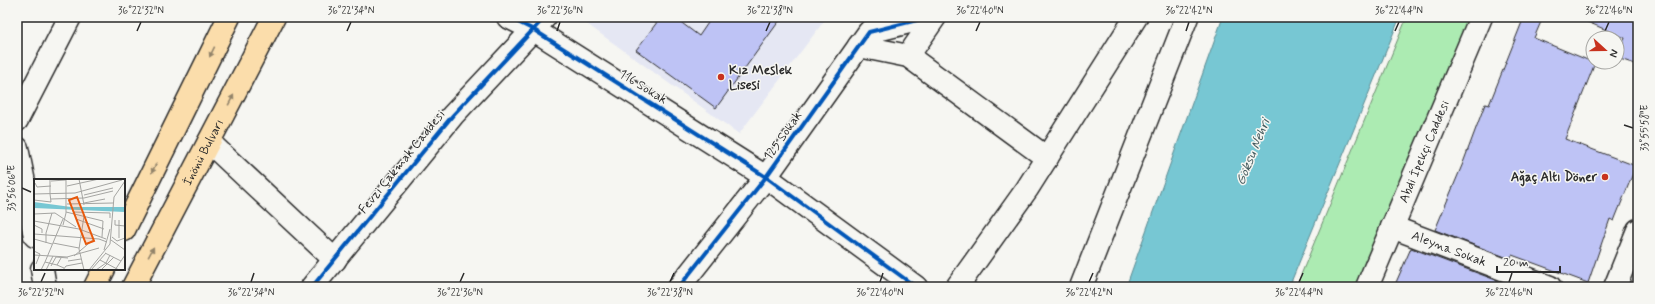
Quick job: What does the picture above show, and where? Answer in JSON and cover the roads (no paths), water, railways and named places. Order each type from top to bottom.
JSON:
[{"type":"main road","points":[[125,228],[229,17]]},
{"type":"main road","name":"İnönü Bulvarı","points":[[133,287],[274,17]]},
{"type":"main road","points":[[96,287],[104,270]]},
{"type":"street","points":[[17,120],[70,17]]},
{"type":"street","name":"116 Sokak","points":[[508,17],[539,23],[766,177],[916,287]]},
{"type":"street","points":[[864,39],[929,17]]},
{"type":"street","points":[[908,56],[935,17]]},
{"type":"street","points":[[957,287],[1027,189],[1136,17]]},
{"type":"street","points":[[1082,287],[1187,17]]},
{"type":"street","name":"Abdi İpekçi Caddesi","points":[[1367,287],[1481,17]]},
{"type":"street","name":"Fevzi Çakmak Caddesi","points":[[312,287],[453,115],[539,23]]},
{"type":"street","points":[[864,39],[908,56],[1047,158]]},
{"type":"street","name":"125 Sokak","points":[[679,287],[766,177],[864,39]]},
{"type":"street","points":[[209,142],[335,260]]},
{"type":"street","points":[[17,148],[34,231]]},
{"type":"street","name":"Aleyna Sokak","points":[[1392,227],[1550,287]]},
{"type":"street","points":[[1615,287],[1638,230]]},
{"type":"street","points":[[42,270],[45,287]]},
{"type":"water","name":"Göksu Nehri","points":[[1223,17],[1400,17],[1289,287],[1126,287]]},
{"type":"place","name":"Kız Meslek Lisesi","points":[[721,77]]},
{"type":"place","name":"Ağaç Altı Döner","points":[[1605,177]]}]
